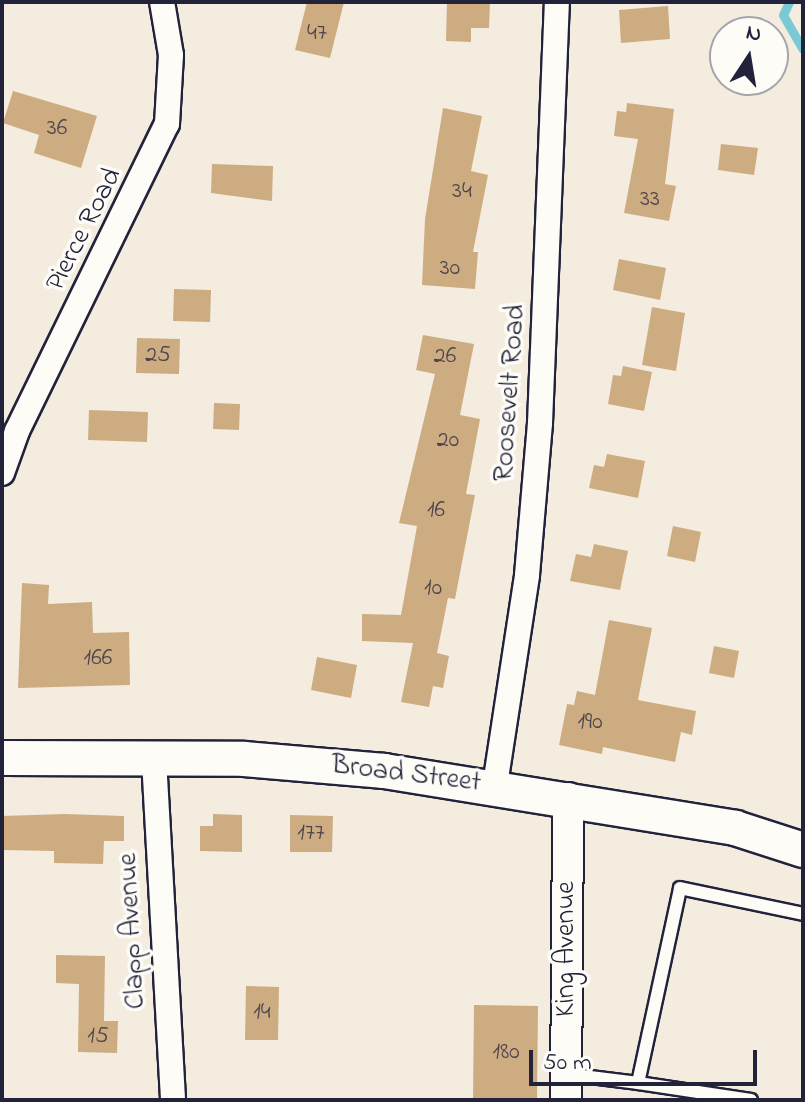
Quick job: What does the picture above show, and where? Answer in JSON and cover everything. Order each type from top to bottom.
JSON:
[{"type":"main road","name":"Broad Street","points":[[2,758],[303,763],[495,785],[735,828],[803,850]]},
{"type":"street","name":"Pierce Road","points":[[2,473],[17,431],[163,137],[172,90],[162,2]]},
{"type":"street","name":"Roosevelt Road","points":[[495,785],[527,575],[540,423],[557,2]]},
{"type":"street","name":"Clapp Avenue","points":[[154,759],[173,1100]]},
{"type":"street","name":"King Avenue","points":[[566,1087],[568,798]]},
{"type":"lane","points":[[638,1083],[680,888],[803,914]]},
{"type":"lane","points":[[566,1087],[638,1083],[751,1100]]},
{"type":"building","points":[[307,2],[344,2],[330,58],[295,50]]},
{"type":"building","points":[[447,2],[490,2],[489,28],[471,28],[471,42],[446,41]]},
{"type":"building","points":[[668,6],[670,39],[621,43],[619,10]]},
{"type":"building","points":[[13,91],[97,116],[81,168],[34,153],[39,135],[3,123]]},
{"type":"building","points":[[627,103],[674,109],[665,184],[676,186],[669,221],[624,213],[638,139],[614,136],[617,111],[626,112]]},
{"type":"building","points":[[443,108],[482,116],[471,171],[488,175],[473,252],[478,252],[475,289],[422,285],[425,219]]},
{"type":"building","points":[[721,144],[758,148],[754,175],[718,170]]},
{"type":"building","points":[[212,164],[273,166],[272,201],[211,193]]},
{"type":"building","points":[[619,259],[666,268],[660,300],[613,290]]},
{"type":"building","points":[[174,289],[211,290],[210,322],[173,321]]},
{"type":"building","points":[[652,307],[685,313],[676,371],[642,365]]},
{"type":"building","points":[[423,335],[474,344],[460,415],[480,419],[466,494],[475,495],[455,599],[448,598],[437,653],[449,656],[443,688],[433,686],[429,707],[401,702],[413,643],[362,641],[362,614],[401,615],[417,526],[399,523],[435,374],[416,370]]},
{"type":"building","points":[[137,338],[180,339],[179,374],[136,373]]},
{"type":"building","points":[[623,366],[652,372],[644,411],[608,404],[613,375],[621,376]]},
{"type":"building","points":[[214,403],[240,404],[239,430],[213,429]]},
{"type":"building","points":[[89,410],[148,412],[147,442],[88,440]]},
{"type":"building","points":[[607,454],[645,461],[638,498],[589,488],[594,465],[604,467]]},
{"type":"building","points":[[673,526],[701,532],[695,562],[667,556]]},
{"type":"building","points":[[594,544],[628,551],[620,590],[570,581],[576,554],[591,557]]},
{"type":"building","points":[[22,583],[49,585],[48,604],[92,602],[93,633],[129,632],[130,685],[18,688]]},
{"type":"building","points":[[609,620],[652,628],[638,700],[696,711],[692,735],[681,732],[675,762],[603,747],[602,754],[559,745],[567,704],[574,705],[577,691],[595,695]]},
{"type":"building","points":[[714,646],[739,651],[734,678],[709,673]]},
{"type":"building","points":[[317,657],[357,665],[351,698],[311,690]]},
{"type":"building","points":[[213,814],[242,815],[242,852],[200,851],[200,826],[213,826]]},
{"type":"building","points":[[290,815],[333,816],[332,852],[290,852]]},
{"type":"building","points":[[2,816],[124,816],[124,841],[104,841],[103,864],[54,863],[54,851],[2,850]]},
{"type":"building","points":[[56,955],[105,956],[104,1021],[118,1021],[117,1053],[78,1052],[79,984],[56,983]]},
{"type":"building","points":[[246,986],[279,987],[278,1040],[245,1040]]},
{"type":"building","points":[[474,1005],[538,1006],[537,1100],[473,1100]]},
{"type":"waterway","points":[[789,2],[783,15],[803,49]]}]
